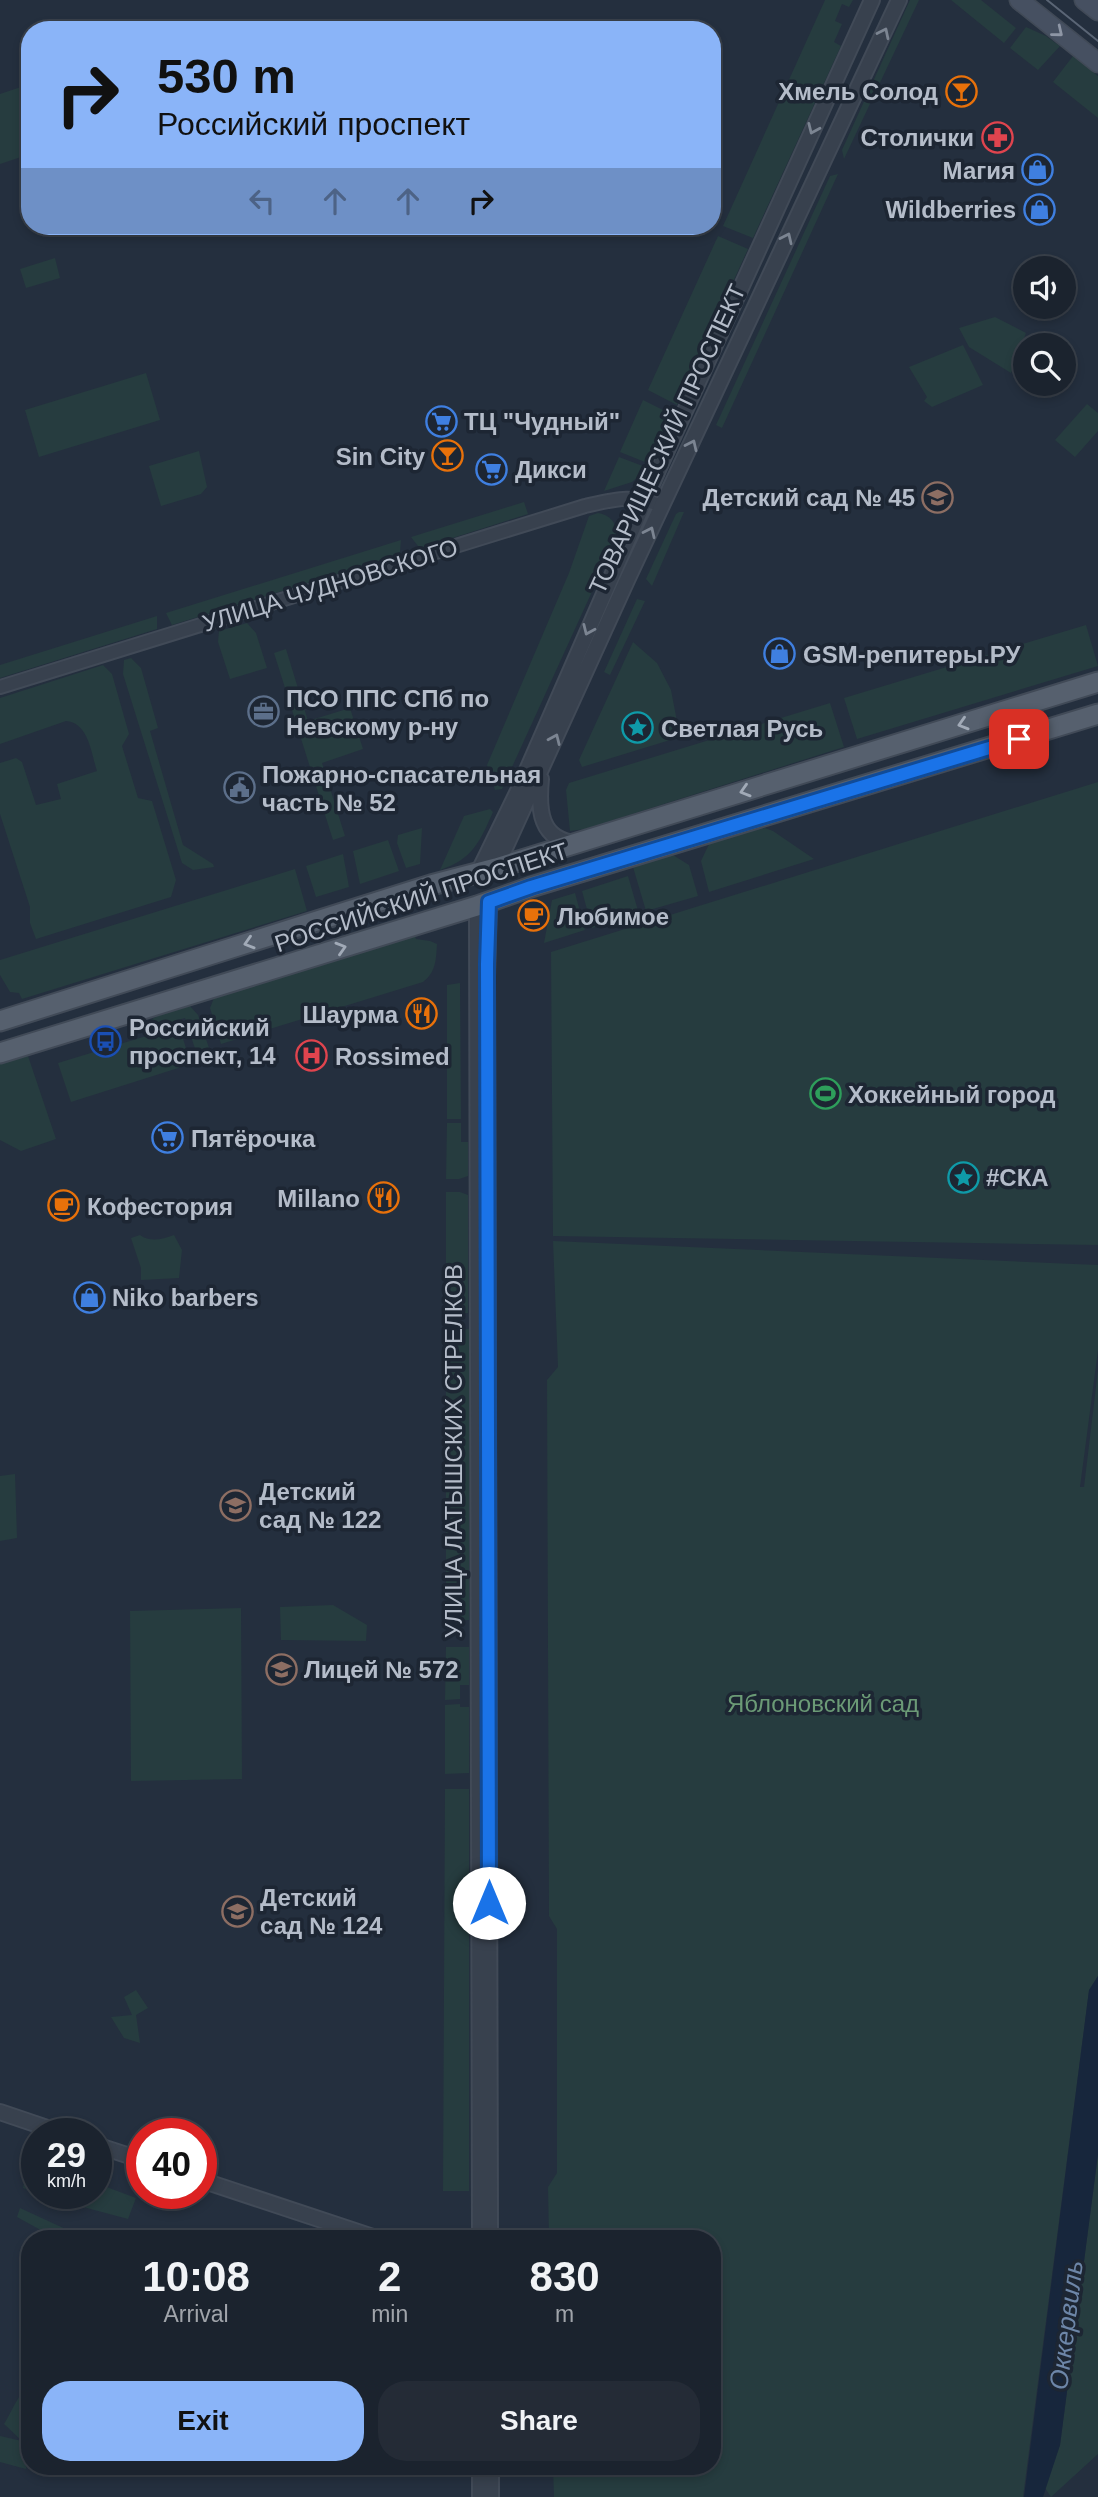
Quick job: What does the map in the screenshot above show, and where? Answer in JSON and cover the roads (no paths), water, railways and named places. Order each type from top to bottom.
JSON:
[{"type":"main road","points":[[1019,0],[1098,64]]},
{"type":"main road","points":[[1084,0],[1098,11]]},
{"type":"main road","name":"РОССИЙСКИЙ ПРОСПЕКТ","points":[[0,1021],[431,885],[487,871],[1098,682]]},
{"type":"main road","name":"РОССИЙСКИЙ ПРОСПЕКТ","points":[[0,1054],[484,904],[531,887],[1098,714]]},
{"type":"main road","name":"УЛИЦА ЛАТЫШСКИХ СТРЕЛКОВ","points":[[484,904],[487,871]]},
{"type":"street","name":"ТОВАРИЩЕСКИЙ ПРОСПЕКТ","points":[[487,871],[517,793],[645,500],[872,0]]},
{"type":"street","name":"ТОВАРИЩЕСКИЙ ПРОСПЕКТ","points":[[487,871],[542,767],[899,0]]},
{"type":"street","name":"УЛИЦА ЧУДНОВСКОГО","points":[[0,687],[585,506],[630,497],[662,506]]},
{"type":"street","points":[[542,767],[540,798],[543,819],[559,840],[578,843]]},
{"type":"street","name":"УЛИЦА ЛАТЫШСКИХ СТРЕЛКОВ","points":[[480,2230],[484,904]]},
{"type":"street","name":"УЛИЦА ЛАТЫШСКИХ СТРЕЛКОВ","points":[[484,904],[487,1066],[490,2230]]},
{"type":"street","points":[[0,2112],[21,2119]]},
{"type":"street","points":[[217,2185],[352,2230]]},
{"type":"street","points":[[480,2475],[480,2497]]},
{"type":"street","points":[[491,2475],[491,2497]]},
{"type":"water","name":"Оккервиль","points":[[1098,1976],[1098,2154],[1060,2445],[1043,2497],[1024,2497],[1089,1990]]},
{"type":"tram line","points":[[1047,0],[1098,41]]},
{"type":"place","name":"Хмель Солод","points":[[961,91]]},
{"type":"place","name":"Столички","points":[[997,137]]},
{"type":"place","name":"Магия","points":[[1038,170]]},
{"type":"place","name":"Wildberries","points":[[1039,209]]},
{"type":"place","name":"ТЦ \"Чудный\"","points":[[441,421]]},
{"type":"place","name":"Sin City","points":[[448,456]]},
{"type":"place","name":"Дикси","points":[[492,469]]},
{"type":"place","name":"Детский сад № 45","points":[[938,497]]},
{"type":"place","name":"GSM-репитеры.РУ","points":[[780,654]]},
{"type":"place","name":"ПСО ППС СПб по Невскому р-ну","points":[[263,712]]},
{"type":"place","name":"Светлая Русь","points":[[638,728]]},
{"type":"place","name":"Пожарно-спасательная часть № 52","points":[[239,788]]},
{"type":"place","name":"Любимое","points":[[534,916]]},
{"type":"place","name":"Шаурма","points":[[421,1014]]},
{"type":"place","name":"Российский проспект, 14","points":[[106,1041]]},
{"type":"place","name":"Rossimed","points":[[312,1056]]},
{"type":"place","name":"Хоккейный город","points":[[825,1094]]},
{"type":"place","name":"Пятёрочка","points":[[168,1138]]},
{"type":"place","name":"#СКА","points":[[963,1177]]},
{"type":"place","name":"Millano","points":[[383,1198]]},
{"type":"place","name":"Кофестория","points":[[64,1206]]},
{"type":"place","name":"Niko barbers","points":[[89,1297]]},
{"type":"place","name":"Детский сад № 122","points":[[236,1505]]},
{"type":"place","name":"Лицей № 572","points":[[281,1669]]},
{"type":"place","name":"Детский сад № 124","points":[[237,1911]]},
{"type":"park label","name":"Яблоновский сад","points":[[823,1703]]}]
